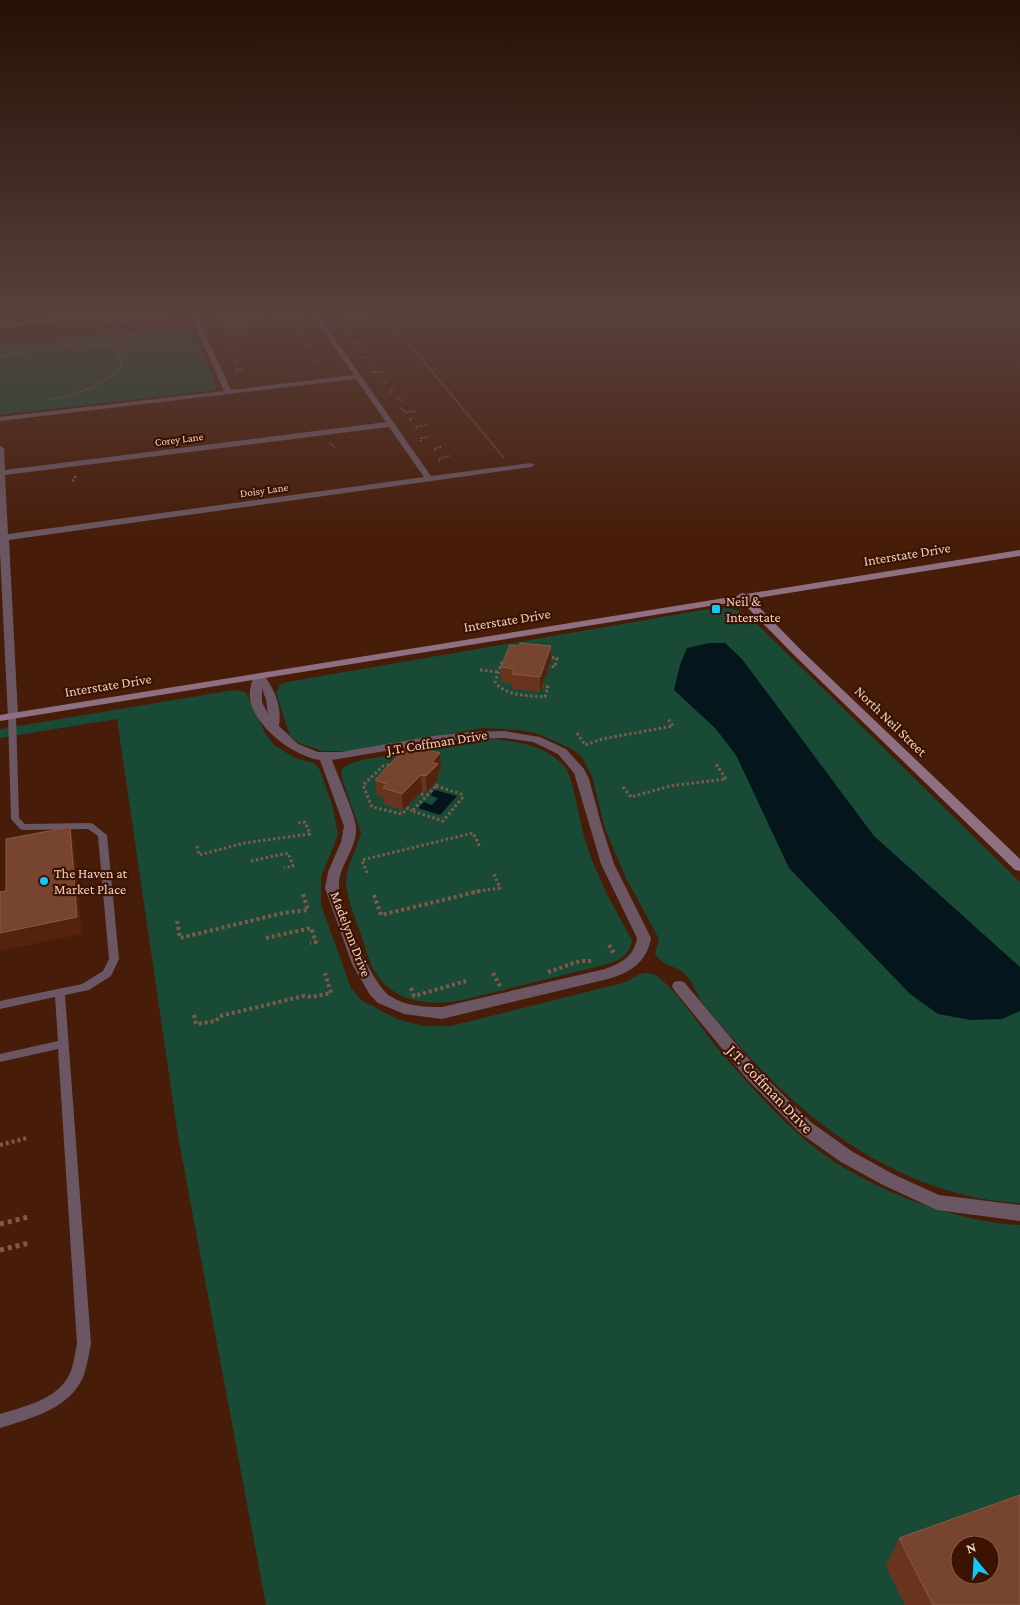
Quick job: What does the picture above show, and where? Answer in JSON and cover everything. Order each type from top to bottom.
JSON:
[{"type":"main road","name":"Interstate Drive","points":[[6,717],[1020,552]]},
{"type":"main road","name":"North Neil Street","points":[[742,596],[798,653],[1020,866]]},
{"type":"street","points":[[0,419],[238,391]]},
{"type":"street","points":[[368,391],[429,479]]},
{"type":"street","name":"Corey Lane","points":[[0,473],[391,424]]},
{"type":"street","points":[[0,448],[6,717]]},
{"type":"street","name":"Doisy Lane","points":[[2,538],[531,465]]},
{"type":"street","name":"J.T. Coffman Drive","points":[[259,676],[253,691],[261,713],[292,747],[304,753],[325,758],[485,733],[529,738],[553,746],[563,753],[581,772],[595,828],[612,876],[644,938],[643,949],[638,959]]},
{"type":"street","name":"Madelynn Drive","points":[[325,758],[350,826],[351,837],[331,878],[332,888],[359,962],[370,984],[382,999],[399,1007],[442,1014],[608,974],[638,959]]},
{"type":"street","name":"J.T. Coffman Drive","points":[[679,986],[752,1074],[806,1128],[847,1157],[889,1180],[937,1202],[1020,1213]]},
{"type":"lane","points":[[0,1005],[85,987],[107,973],[114,959],[102,836],[90,826],[23,827],[15,818],[6,717]]},
{"type":"lane","points":[[0,1421],[39,1409],[58,1399],[76,1375],[84,1344],[60,992]]},
{"type":"lane","points":[[0,1058],[63,1044]]},
{"type":"path","points":[[43,401],[81,391]]},
{"type":"path","points":[[448,391],[507,462]]},
{"type":"path","points":[[396,398],[403,401]]},
{"type":"path","points":[[401,408],[405,412],[417,410]]},
{"type":"path","points":[[411,421],[410,419],[414,418]]},
{"type":"path","points":[[416,429],[416,427],[427,425]]},
{"type":"path","points":[[421,441],[421,438],[428,437]]},
{"type":"path","points":[[435,451],[435,448],[440,448]]},
{"type":"path","points":[[439,461],[440,458],[450,456]]},
{"type":"path","points":[[511,657],[502,662],[495,682],[499,687],[507,691],[545,697],[548,687],[543,686]]},
{"type":"path","points":[[541,657],[557,658],[554,667],[550,666]]},
{"type":"path","points":[[480,670],[498,672]]},
{"type":"path","points":[[577,733],[585,744],[600,742],[602,739],[674,726],[668,718]]},
{"type":"path","points":[[403,762],[383,766],[363,785],[372,807],[379,807],[402,814],[408,808],[444,821],[463,797],[461,794],[436,786]]},
{"type":"path","points":[[623,788],[630,797],[670,786],[726,779],[716,764]]},
{"type":"path","points":[[412,811],[439,783]]},
{"type":"path","points":[[421,794],[426,796]]},
{"type":"path","points":[[197,846],[199,855],[218,852],[224,847],[247,842],[284,837],[291,838],[310,834],[305,822],[298,823]]},
{"type":"path","points":[[367,873],[362,860],[399,853],[435,842],[472,834],[480,847]]},
{"type":"path","points":[[251,860],[288,853],[293,866],[284,868]]},
{"type":"path","points":[[374,895],[381,914],[474,892],[500,888],[492,872]]},
{"type":"path","points":[[177,921],[180,938],[202,933],[206,930],[283,913],[308,910],[303,894]]},
{"type":"path","points":[[266,938],[310,928],[316,942],[310,943]]},
{"type":"path","points":[[608,958],[616,956],[609,945]]},
{"type":"path","points":[[545,973],[562,965],[580,960],[600,959]]},
{"type":"path","points":[[194,1015],[196,1024],[216,1021],[220,1016],[304,996],[312,997],[332,992],[325,973]]},
{"type":"path","points":[[493,973],[499,986],[509,984]]},
{"type":"path","points":[[411,988],[414,996],[466,982]]},
{"type":"path","points":[[0,1145],[27,1138]]},
{"type":"path","points":[[0,1224],[28,1217]]},
{"type":"path","points":[[0,1250],[30,1242]]},
{"type":"green space","points":[[0,391],[207,391],[0,415]]},
{"type":"green space","points":[[714,608],[733,609],[750,617],[1020,882],[1020,1203],[979,1198],[940,1188],[903,1173],[867,1155],[833,1132],[771,1080],[701,1001],[693,984],[686,975],[666,964],[655,954],[659,939],[626,878],[605,829],[592,776],[582,757],[573,750],[539,734],[519,730],[483,728],[353,751],[323,751],[299,743],[290,736],[276,693],[280,685],[287,682]]},
{"type":"green space","points":[[234,690],[246,692],[265,733],[274,745],[295,758],[314,763],[320,770],[333,808],[338,835],[321,877],[321,905],[351,988],[361,1000],[397,1019],[424,1026],[451,1026],[617,985],[642,973],[653,974],[666,984],[683,1003],[717,1047],[760,1096],[798,1133],[826,1156],[869,1182],[919,1203],[970,1218],[1020,1225],[1020,1605],[266,1605],[178,1136],[117,719],[0,738],[0,729]]},
{"type":"green space","points":[[493,739],[522,743],[540,749],[557,759],[564,766],[571,780],[584,838],[591,858],[607,894],[632,940],[631,945],[624,956],[608,964],[467,999],[441,1003],[416,1001],[393,991],[383,983],[375,972],[351,907],[346,881],[350,863],[361,833],[341,776],[342,769],[347,765],[362,760],[474,740]]},
{"type":"shaded area","points":[[709,643],[725,643],[742,659],[874,836],[1020,967],[1020,1011],[1002,1019],[971,1020],[938,1014],[910,994],[789,868],[736,755],[715,728],[674,690],[680,665],[687,648]]},
{"type":"shaded area","points":[[435,790],[457,796],[440,815],[418,808],[424,802],[432,805],[438,798],[430,795]]},
{"type":"building","points":[[520,643],[551,646],[540,677],[512,674],[514,669],[501,667],[510,645],[518,646]]},
{"type":"building","points":[[421,748],[440,753],[432,762],[438,764],[426,776],[421,775],[402,794],[383,788],[387,784],[375,780],[404,749],[417,753]]},
{"type":"building","name":"The Haven at Market Place","points":[[70,827],[77,917],[0,933],[0,892],[6,891],[6,839]]},
{"type":"building","points":[[1020,1495],[1020,1605],[933,1605],[899,1538]]},
{"type":"place","name":"Neil & Interstate","points":[[716,609]]},
{"type":"place","name":"The Haven at Market Place","points":[[44,881]]}]
